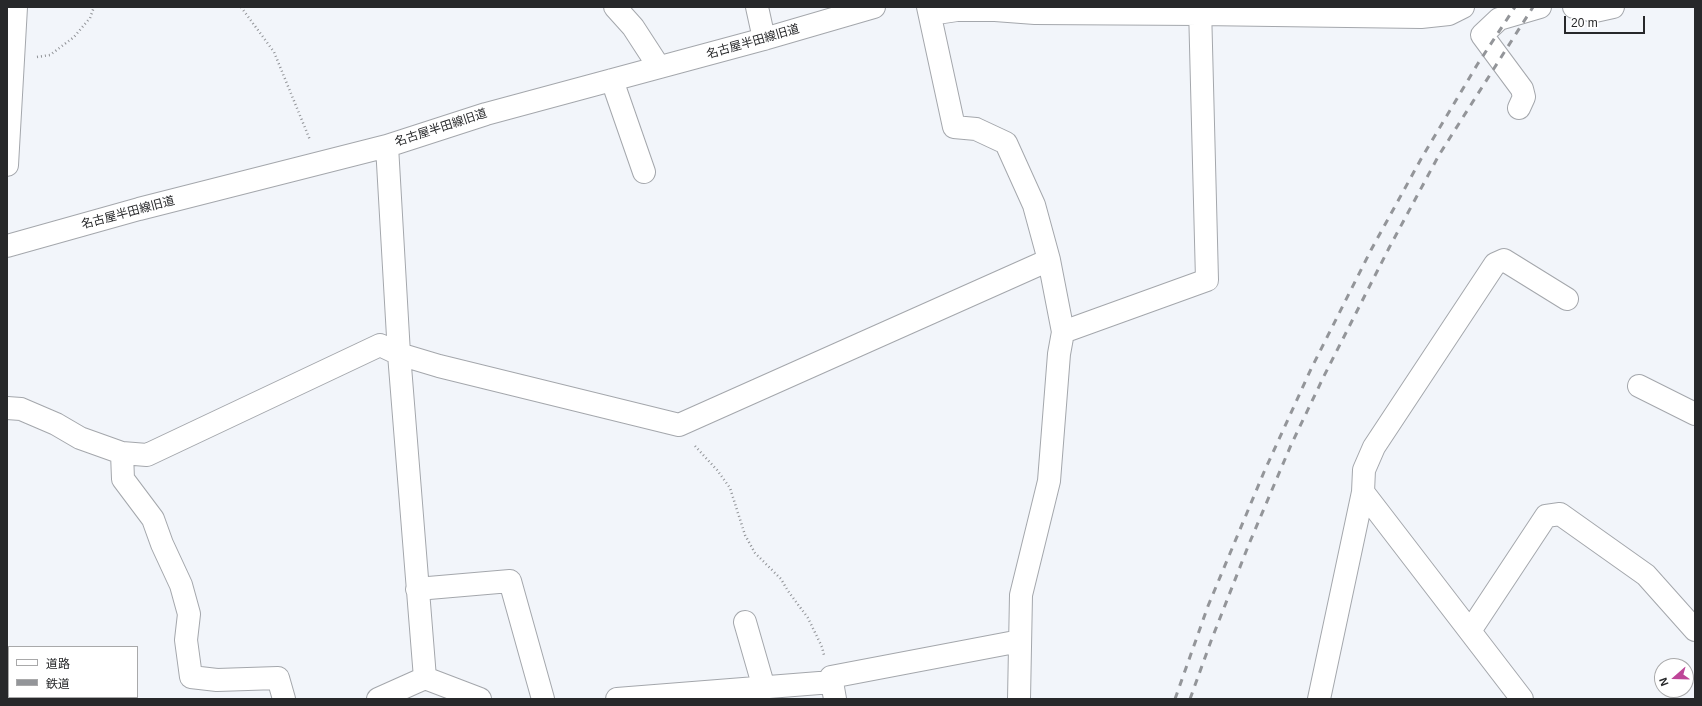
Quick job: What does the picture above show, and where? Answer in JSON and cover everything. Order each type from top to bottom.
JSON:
[{"type":"street","points":[[7,165],[14,58],[11,36],[16,7]]},
{"type":"street","points":[[615,7],[633,27],[659,67]]},
{"type":"street","points":[[757,7],[764,39]]},
{"type":"street","name":"名古屋半田線旧道","points":[[7,246],[139,209],[387,146],[486,114],[764,39],[874,7]]},
{"type":"street","points":[[1019,699],[1022,595],[1049,481],[1059,354],[1063,332],[1049,260],[1034,205],[1006,143],[976,129],[954,127],[929,10],[995,10],[1035,13],[1200,10],[1421,18],[1449,14],[1462,7]]},
{"type":"street","points":[[1519,108],[1524,97],[1522,89],[1482,35],[1499,19],[1540,7]]},
{"type":"street","points":[[1574,7],[1596,11],[1613,7]]},
{"type":"street","points":[[1063,332],[1207,280],[1200,10]]},
{"type":"street","points":[[612,80],[644,172]]},
{"type":"street","points":[[387,146],[399,354],[425,678]]},
{"type":"street","points":[[7,408],[21,409],[56,424],[80,438],[122,453],[148,455],[380,345],[399,354],[439,366],[679,425],[1049,260]]},
{"type":"street","points":[[1320,699],[1363,492],[1364,470],[1374,446],[1495,264],[1504,260],[1567,299]]},
{"type":"street","points":[[1639,386],[1695,414]]},
{"type":"street","points":[[122,453],[123,479],[153,519],[162,544],[181,584],[189,614],[186,640],[191,677],[217,680],[278,678],[284,699]]},
{"type":"street","points":[[1363,492],[1522,699]]},
{"type":"street","points":[[1470,631],[1546,516],[1560,514],[1646,575],[1695,630]]},
{"type":"street","points":[[418,589],[510,581],[543,699]]},
{"type":"street","points":[[745,622],[764,688]]},
{"type":"street","points":[[831,677],[1020,641]]},
{"type":"street","points":[[378,699],[425,678],[480,699]]},
{"type":"street","points":[[617,699],[832,682],[836,699]]},
{"type":"path","points":[[14,58],[50,55],[74,37],[90,18],[94,7]]},
{"type":"path","points":[[241,7],[274,52],[320,162]]},
{"type":"path","points":[[684,423],[689,438],[717,470],[730,488],[745,535],[755,553],[782,579],[788,591],[808,618],[822,647],[831,677]]},
{"type":"railway","points":[[1175,699],[1208,606],[1264,472],[1311,369],[1371,250],[1421,159],[1477,65],[1515,7]]},
{"type":"railway","points":[[1190,699],[1249,544],[1291,445],[1324,376],[1389,248],[1439,155],[1533,7]]}]
